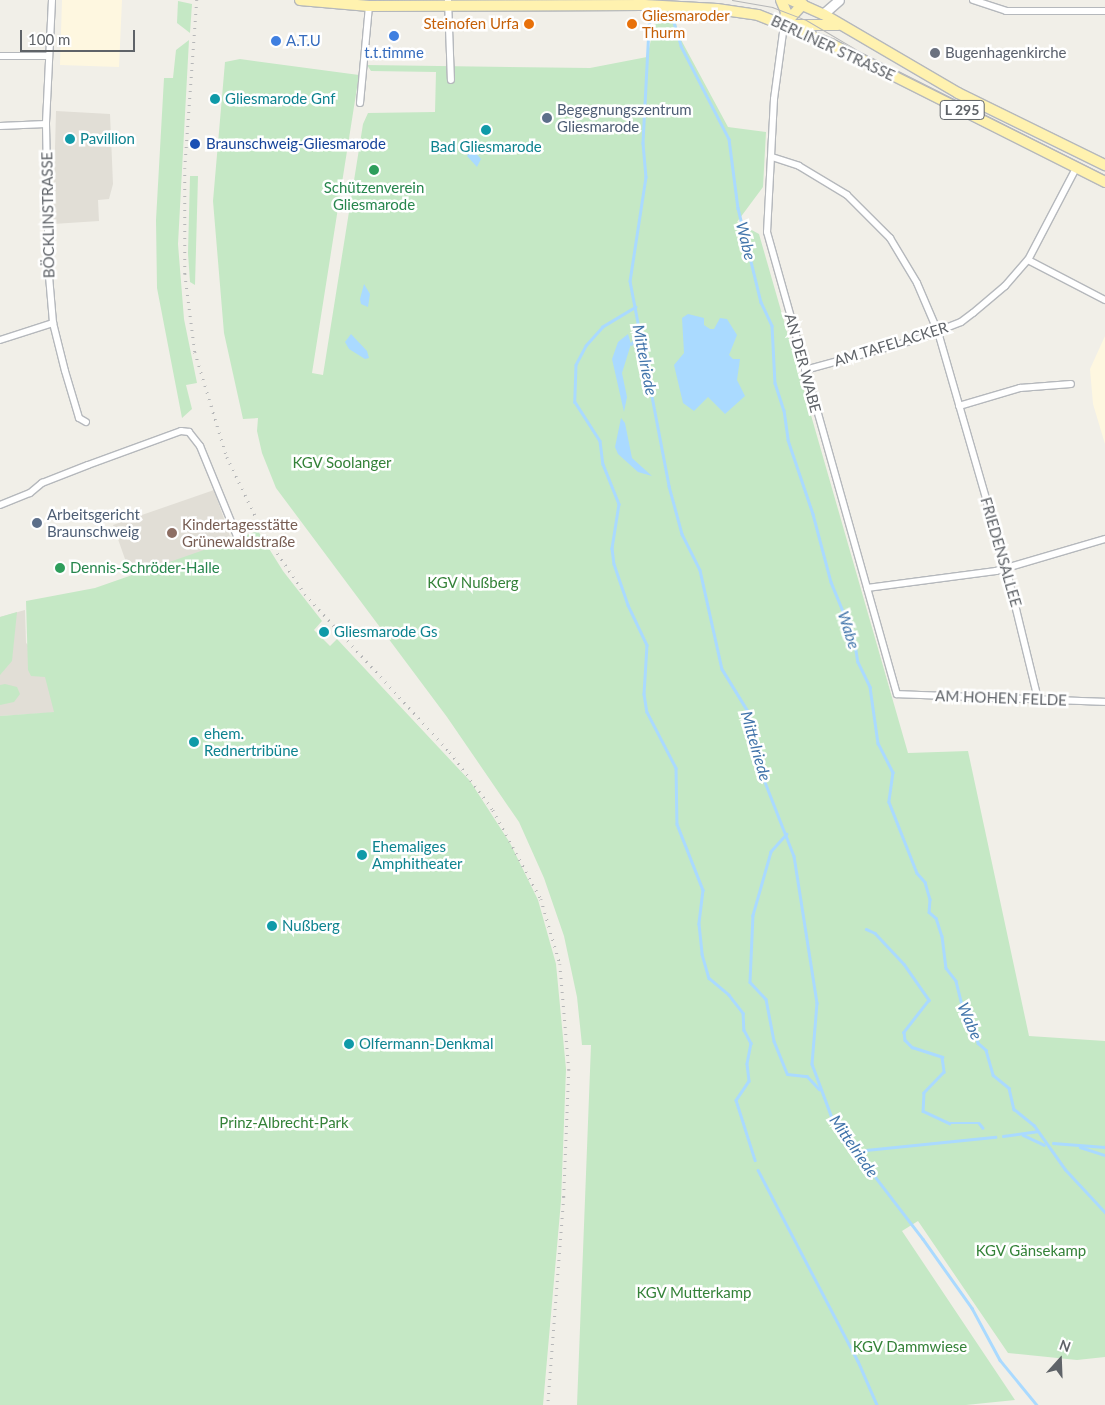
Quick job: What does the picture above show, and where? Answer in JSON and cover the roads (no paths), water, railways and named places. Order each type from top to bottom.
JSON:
[{"type":"main road","name":"BERLINER STRASSE","points":[[300,0],[369,6],[448,3],[682,6],[786,21],[1105,182]]},
{"type":"main road","points":[[781,0],[786,8],[786,21]]},
{"type":"main road","name":"BERLINER STRASSE","points":[[791,0],[805,2],[958,93],[1105,165]]},
{"type":"main road","points":[[786,21],[805,2]]},
{"type":"main road","points":[[805,2],[809,22],[818,38]]},
{"type":"main road","points":[[809,22],[823,14]]},
{"type":"main road","points":[[786,21],[845,27]]},
{"type":"street","name":"BÖCKLINSTRASSE","points":[[52,0],[46,124],[48,252],[54,323],[72,397],[79,418],[86,422]]},
{"type":"street","points":[[823,14],[839,0]]},
{"type":"street","points":[[973,0],[1006,11],[1105,11]]},
{"type":"street","points":[[448,3],[451,80]]},
{"type":"street","points":[[360,103],[369,6]]},
{"type":"street","name":"AN DER WABE","points":[[786,21],[774,90],[767,232],[897,694]]},
{"type":"street","points":[[0,56],[49,56]]},
{"type":"street","points":[[0,126],[46,124]]},
{"type":"street","name":"FRIEDENSALLEE","points":[[772,157],[799,166],[823,179],[869,214],[905,259],[938,332],[1006,568],[1038,699]]},
{"type":"street","name":"AM TAFELACKER","points":[[805,370],[938,332],[961,322],[989,301],[1028,260],[1076,168]]},
{"type":"street","points":[[1028,260],[1105,300]]},
{"type":"street","points":[[0,340],[54,323]]},
{"type":"street","points":[[959,406],[1020,388],[1071,384]]},
{"type":"street","points":[[0,505],[79,468],[181,431],[190,432],[200,446],[241,546]]},
{"type":"street","points":[[867,588],[1006,568],[1105,539]]},
{"type":"street","name":"AM HOHEN FELDE","points":[[897,694],[1105,702]]},
{"type":"water","points":[[472,149],[481,159],[477,167],[467,156]]},
{"type":"water","points":[[364,284],[370,294],[368,307],[361,304],[360,299]]},
{"type":"water","points":[[688,314],[704,318],[704,325],[710,329],[714,329],[720,318],[727,319],[737,335],[729,355],[733,359],[740,359],[737,380],[745,396],[725,414],[708,397],[694,411],[683,403],[674,365],[684,353],[682,318]]},
{"type":"water","points":[[351,334],[367,351],[369,358],[365,359],[349,349],[345,342]]},
{"type":"water","points":[[628,334],[631,344],[622,373],[627,397],[624,412],[612,359],[618,342]]},
{"type":"water","points":[[621,418],[625,423],[632,458],[652,476],[638,472],[618,454],[615,447]]},
{"type":"waterway","name":"Mittelriede","points":[[650,9],[643,143],[646,177],[630,281],[669,486],[682,534],[700,570],[722,669],[749,713],[763,777],[794,856],[817,1003],[812,1064],[834,1123],[923,1239],[972,1308],[1000,1360],[1037,1405]]},
{"type":"waterway","name":"Wabe","points":[[675,9],[673,19],[681,46],[729,139],[738,208],[761,302],[772,326],[775,383],[784,410],[788,440],[813,514],[831,582],[854,638],[858,662],[870,687],[878,743],[893,772],[889,802],[917,873],[925,882],[930,899],[929,912],[936,918],[942,936],[946,968],[956,981],[963,1010],[972,1024],[978,1043],[986,1050],[993,1075],[1009,1088],[1014,1109],[1034,1125],[1065,1169],[1105,1212]]},
{"type":"waterway","points":[[636,307],[603,327],[586,346],[576,365],[575,402],[600,441],[603,464],[619,504],[612,548],[614,564],[628,605],[647,645],[644,694],[647,712],[676,768],[677,824],[703,890],[699,924],[702,954],[709,978],[729,995],[743,1013],[744,1030],[751,1043],[747,1064],[749,1081],[736,1100],[755,1160]]},
{"type":"waterway","points":[[631,344],[640,334]]},
{"type":"waterway","points":[[787,834],[771,852],[753,915],[750,982],[766,999],[774,1041],[787,1074],[807,1076],[819,1089]]},
{"type":"waterway","points":[[866,929],[875,933],[904,964],[929,1000],[904,1032],[905,1040],[912,1047],[942,1057],[944,1072],[924,1093],[923,1111],[949,1123],[979,1123],[983,1128]]},
{"type":"waterway","points":[[1003,1136],[1037,1131]]},
{"type":"waterway","points":[[1023,1135],[1044,1145]]},
{"type":"waterway","points":[[856,1151],[995,1137]]},
{"type":"waterway","points":[[1053,1143],[1105,1147]]},
{"type":"waterway","points":[[1080,1147],[1105,1155]]},
{"type":"waterway","points":[[758,1170],[858,1361],[877,1405]]},
{"type":"tram line","points":[[732,0],[772,7],[806,20],[874,60],[1105,175]]},
{"type":"railway","points":[[197,0],[185,168],[185,274],[195,352],[227,457],[262,530],[305,594],[450,752],[493,810],[541,899],[560,964],[569,1070],[564,1197],[548,1405]]},
{"type":"place","name":"Steinofen Urfa","points":[[529,24]]},
{"type":"place","name":"Gliesmaroder Thurm","points":[[632,24]]},
{"type":"place","name":"t.t.timme","points":[[394,36]]},
{"type":"place","name":"A.T.U","points":[[276,41]]},
{"type":"place","name":"Bugenhagenkirche","points":[[935,53]]},
{"type":"place","name":"Gliesmarode Gnf","points":[[215,99]]},
{"type":"place","name":"Begegnungszentrum Gliesmarode","points":[[547,118]]},
{"type":"place","name":"Bad Gliesmarode","points":[[486,130]]},
{"type":"place","name":"Pavillion","points":[[70,139]]},
{"type":"place","name":"Braunschweig-Gliesmarode","points":[[195,144]]},
{"type":"place","name":"Schützenverein Gliesmarode","points":[[374,170]]},
{"type":"place","name":"Arbeitsgericht Braunschweig","points":[[37,523]]},
{"type":"place","name":"Kindertagesstätte Grünewaldstraße","points":[[172,533]]},
{"type":"place","name":"Dennis-Schröder-Halle","points":[[60,568]]},
{"type":"place","name":"Gliesmarode Gs","points":[[324,632]]},
{"type":"place","name":"ehem. Rednertribüne","points":[[194,742]]},
{"type":"place","name":"Ehemaliges Amphitheater","points":[[362,855]]},
{"type":"place","name":"Nußberg","points":[[272,926]]},
{"type":"place","name":"Olfermann-Denkmal","points":[[349,1044]]},
{"type":"park label","name":"KGV Soolanger","points":[[342,463]]},
{"type":"park label","name":"KGV Nußberg","points":[[473,583]]},
{"type":"park label","name":"Prinz-Albrecht-Park","points":[[284,1123]]},
{"type":"park label","name":"KGV Gänsekamp","points":[[1031,1251]]},
{"type":"park label","name":"KGV Mutterkamp","points":[[694,1293]]},
{"type":"park label","name":"KGV Dammwiese","points":[[910,1347]]}]
